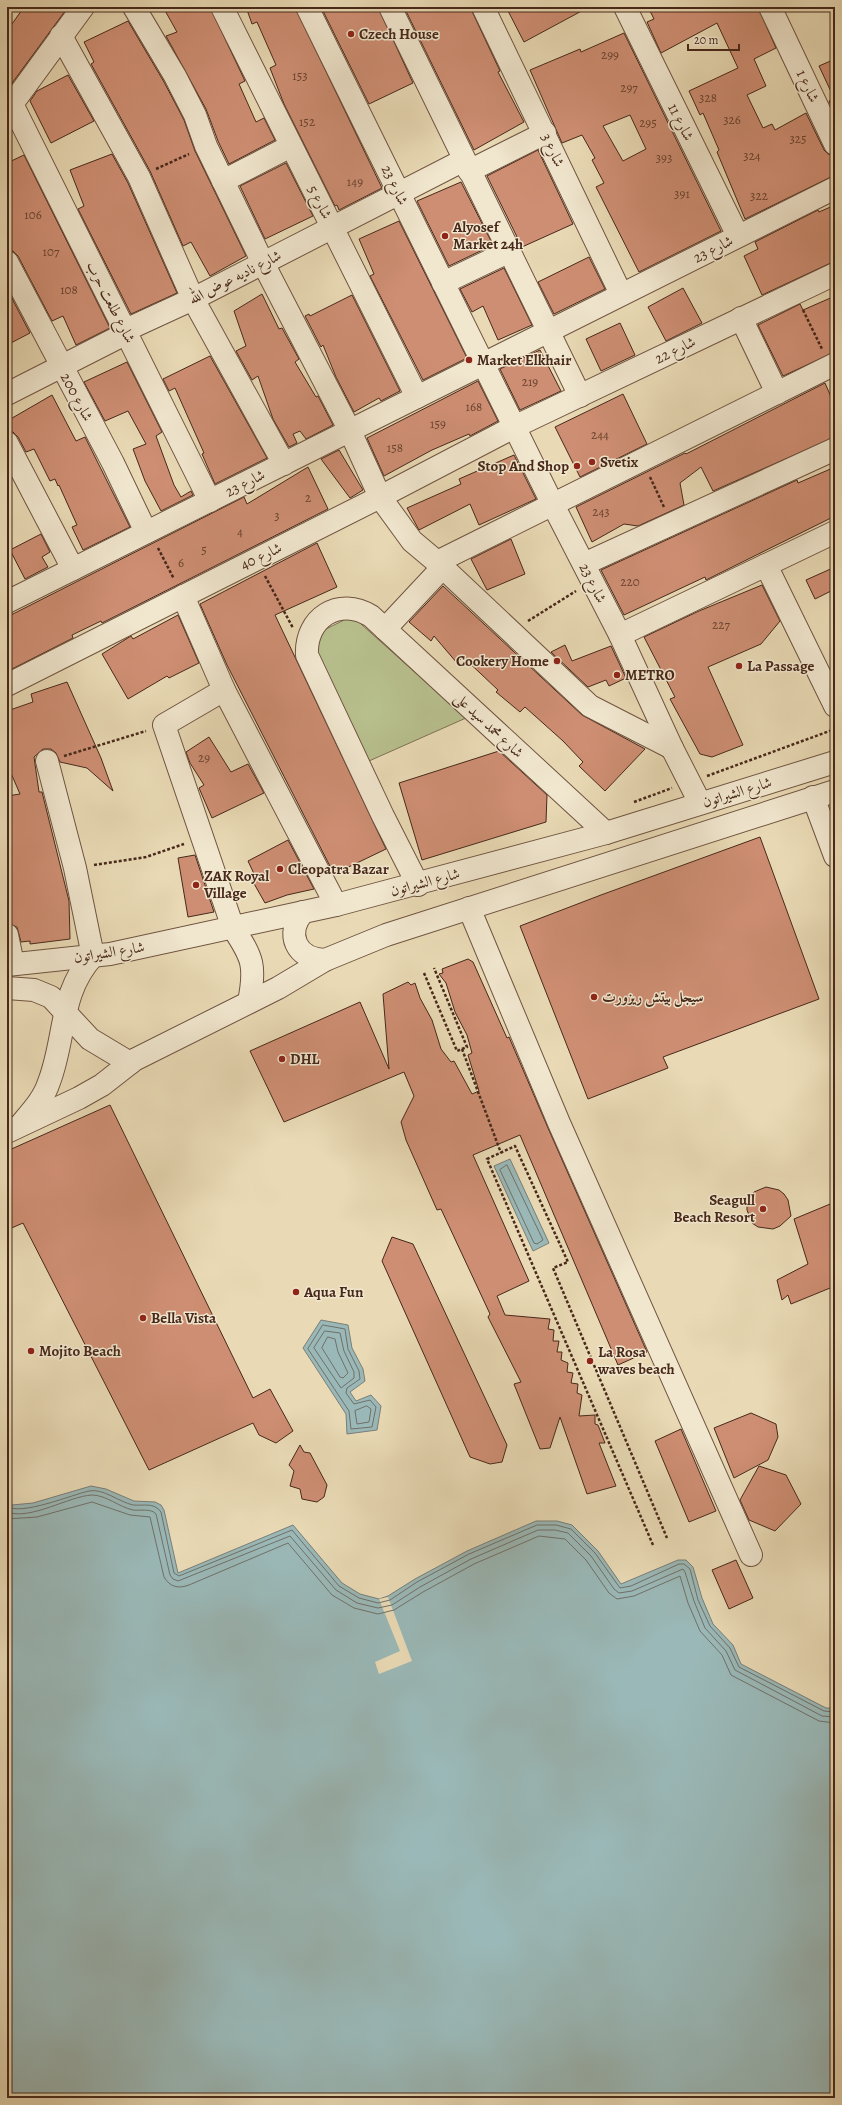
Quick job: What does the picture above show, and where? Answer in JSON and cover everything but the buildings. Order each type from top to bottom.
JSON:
[{"type":"street","points":[[10,108],[60,36],[83,7]]},
{"type":"street","points":[[134,7],[175,76],[223,181],[263,263],[350,430],[380,497],[412,541],[440,564],[510,632],[590,706],[672,748]]},
{"type":"street","name":"شارع 5","points":[[222,7],[417,397]]},
{"type":"street","name":"شارع 23","points":[[306,7],[514,427],[620,635],[672,748],[700,803]]},
{"type":"street","points":[[390,7],[580,396]]},
{"type":"street","name":"شارع 3","points":[[483,7],[622,294]]},
{"type":"street","name":"شارع 11","points":[[625,7],[738,236]]},
{"type":"street","name":"شارع 1","points":[[770,7],[835,144]]},
{"type":"street","points":[[60,36],[139,177],[193,299],[284,464]]},
{"type":"street","name":"شارع طلعت حرب","points":[[10,108],[127,333],[210,501]]},
{"type":"street","name":"شارع ناديه عوض الله","points":[[7,394],[127,333],[130,328],[193,299],[399,194],[545,133]]},
{"type":"street","points":[[223,181],[292,146]]},
{"type":"street","name":"شارع 23","points":[[7,602],[835,188]]},
{"type":"street","points":[[443,283],[510,251]]},
{"type":"street","name":"شارع 200","points":[[7,262],[113,463],[146,532]]},
{"type":"street","name":"شارع 22","points":[[514,427],[835,274]]},
{"type":"street","points":[[741,318],[777,392]]},
{"type":"street","points":[[418,885],[383,816],[307,655],[306,647],[311,630],[316,623],[330,612],[347,608],[356,609],[378,623],[440,564],[552,503],[833,366]]},
{"type":"street","name":"شارع 40","points":[[7,685],[256,558],[380,497],[514,427]]},
{"type":"street","points":[[7,443],[73,569]]},
{"type":"street","points":[[588,573],[672,524],[835,449]]},
{"type":"street","points":[[620,635],[835,532]]},
{"type":"street","points":[[766,565],[835,706]]},
{"type":"street","points":[[183,596],[224,690],[336,905]]},
{"type":"street","name":"شارع محمد سيد على","points":[[378,623],[606,833]]},
{"type":"street","points":[[224,690],[164,725],[232,928],[252,959],[253,972],[249,1002]]},
{"type":"street","points":[[13,1130],[39,1102],[49,1083],[57,1057],[68,996],[75,979],[93,956],[75,868],[47,761]]},
{"type":"street","name":"شارع الشيراتون","points":[[10,964],[93,956],[232,928],[418,885],[606,833],[835,762]]},
{"type":"street","name":"شارع الشيراتون","points":[[13,1130],[79,1098],[102,1085],[130,1062],[249,1002],[325,960],[386,935],[835,790]]},
{"type":"street","points":[[813,797],[835,856]]},
{"type":"street","points":[[470,908],[559,1123],[751,1555]]},
{"type":"street","points":[[304,912],[298,918],[294,927],[296,944],[308,957],[325,960]]},
{"type":"street","points":[[7,935],[10,964]]},
{"type":"street","points":[[7,988],[34,990],[51,997],[66,1011],[90,1039],[130,1062]]},
{"type":"path","points":[[139,177],[206,146]]},
{"type":"path","points":[[795,293],[833,366]]},
{"type":"path","points":[[642,459],[672,524]]},
{"type":"path","points":[[146,532],[155,542],[183,596]]},
{"type":"path","points":[[256,558],[307,655]]},
{"type":"path","points":[[510,632],[588,573]]},
{"type":"path","points":[[47,761],[164,725]]},
{"type":"path","points":[[75,868],[146,857],[202,838]]},
{"type":"path","points":[[424,973],[457,1051],[467,1047],[434,968]]},
{"type":"path","points":[[462,1049],[500,1153]]},
{"type":"path","points":[[653,1545],[487,1159],[515,1146],[568,1262],[553,1268],[667,1538]]},
{"type":"green space","points":[[352,616],[466,718],[369,761],[310,637]]},
{"type":"water","points":[[510,1159],[549,1243],[533,1251],[494,1166]]},
{"type":"water","points":[[321,1320],[348,1325],[352,1348],[363,1369],[365,1381],[350,1392],[356,1401],[371,1395],[381,1406],[377,1430],[347,1434],[346,1414],[303,1348]]},
{"type":"water","points":[[91,1486],[106,1489],[134,1501],[155,1502],[161,1505],[164,1510],[178,1573],[293,1525],[342,1583],[360,1594],[379,1599],[388,1596],[415,1579],[467,1551],[536,1521],[557,1521],[572,1525],[598,1551],[621,1584],[678,1560],[686,1560],[693,1567],[702,1598],[713,1624],[733,1645],[741,1664],[826,1708],[835,1708],[835,2098],[7,2098],[7,1500],[12,1505],[33,1503]]},
{"type":"pier","points":[[388,1597],[412,1661],[379,1674],[375,1662],[400,1651],[379,1599]]},
{"type":"place","name":"Czech House","points":[[351,34]]},
{"type":"place","name":"Alyosef Market 24h","points":[[445,236]]},
{"type":"place","name":"Market Elkhair","points":[[469,360]]},
{"type":"place","name":"Svetix","points":[[592,462]]},
{"type":"place","name":"Stop And Shop","points":[[577,466]]},
{"type":"place","name":"Cookery Home","points":[[557,661]]},
{"type":"place","name":"La Passage","points":[[739,666]]},
{"type":"place","name":"METRO","points":[[617,675]]},
{"type":"place","name":"Cleopatra Bazar","points":[[280,869]]},
{"type":"place","name":"ZAK Royal Village","points":[[196,885]]},
{"type":"place","name":"سيجل بيتش ريزورت","points":[[594,997]]},
{"type":"place","name":"DHL","points":[[282,1059]]},
{"type":"place","name":"Seagull Beach Resort","points":[[763,1209]]},
{"type":"place","name":"Aqua Fun","points":[[296,1292]]},
{"type":"place","name":"Bella Vista","points":[[143,1318]]},
{"type":"place","name":"Mojito Beach","points":[[31,1351]]},
{"type":"place","name":"La Rosa waves beach","points":[[590,1361]]}]
